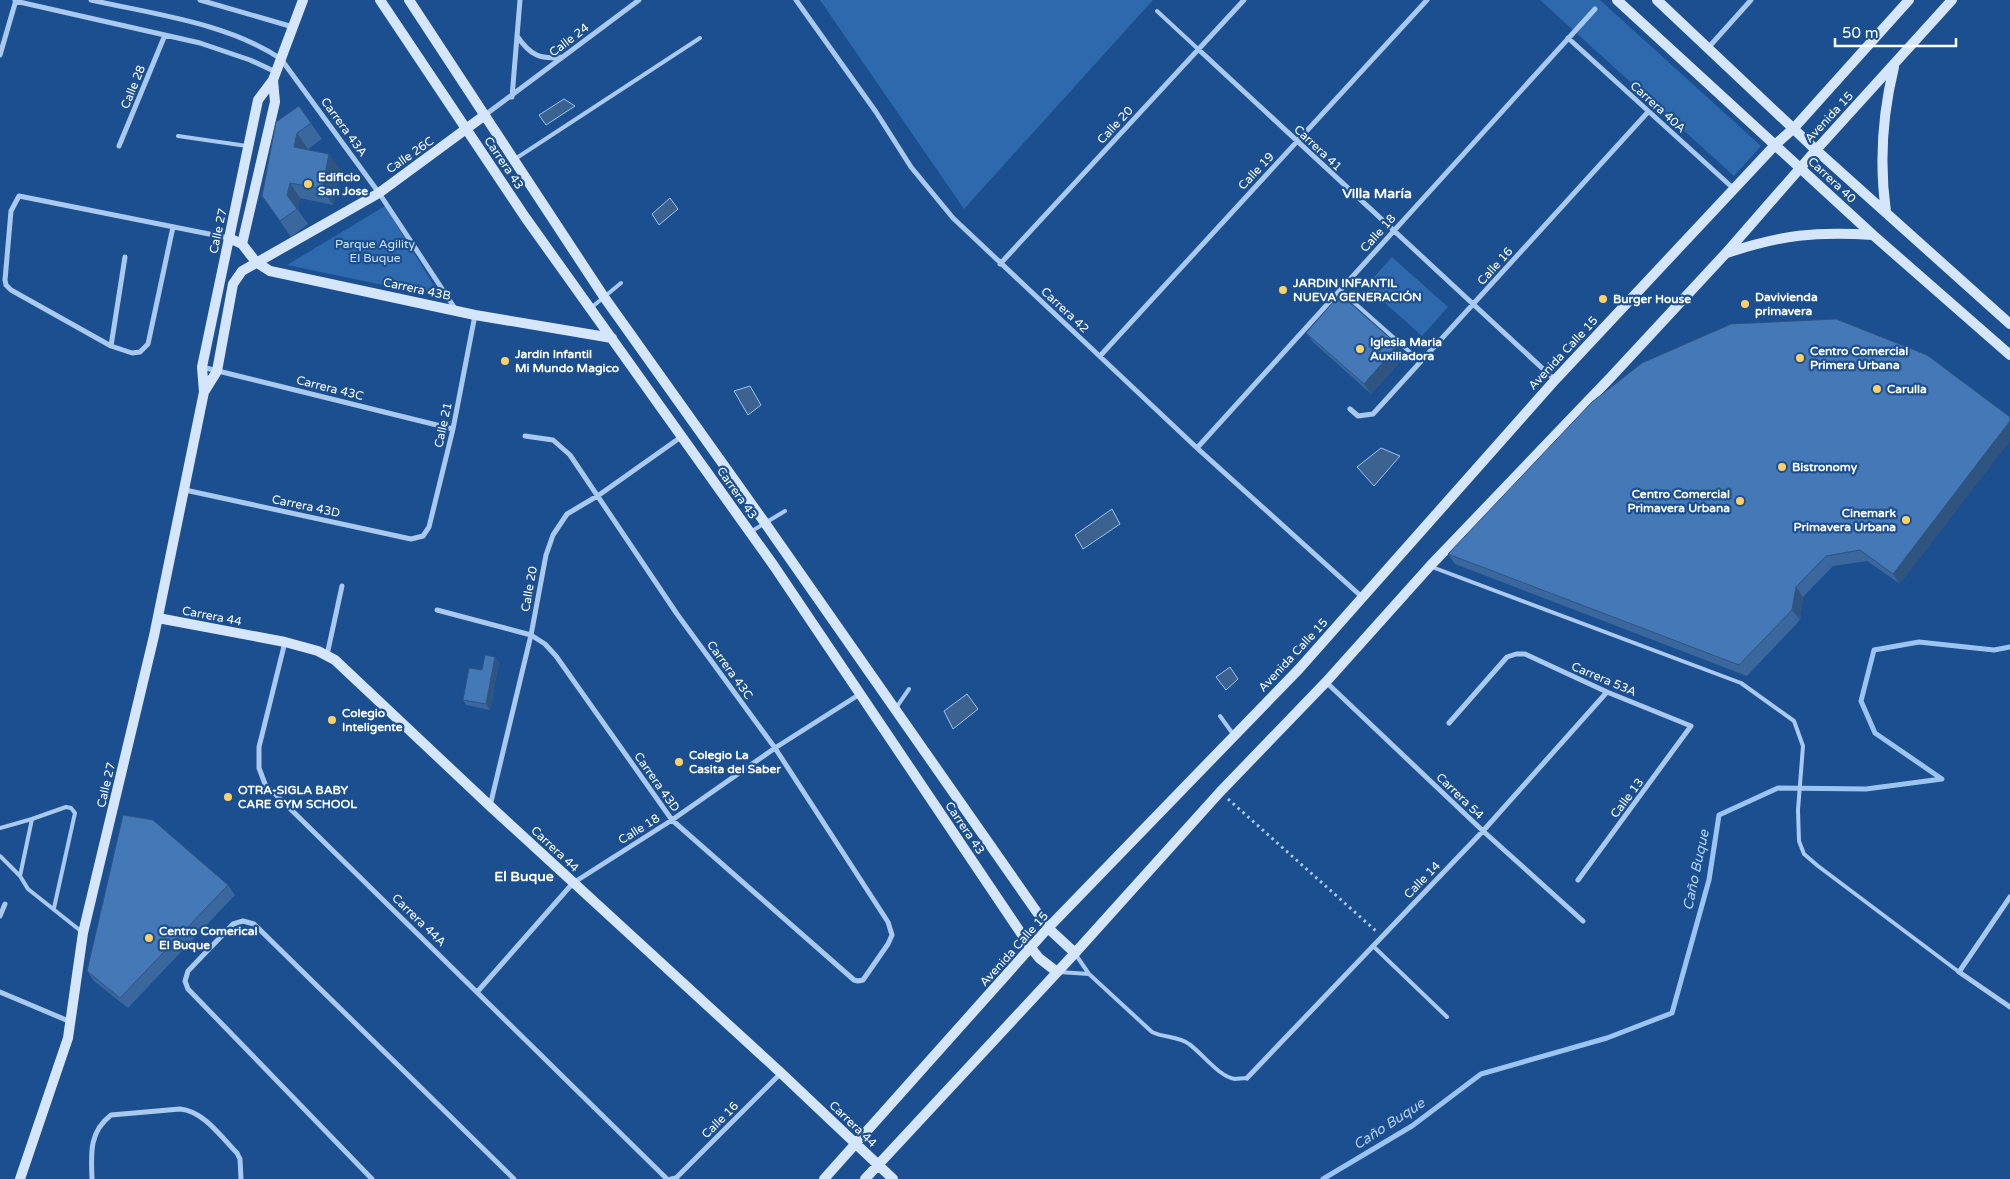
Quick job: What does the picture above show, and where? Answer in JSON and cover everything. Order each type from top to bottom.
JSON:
[{"type":"street","points":[[0,55],[16,0],[200,42],[250,60],[274,76]]},
{"type":"street","name":"Carrera 43A","points":[[91,0],[196,24],[260,45],[281,58],[379,192],[457,310]]},
{"type":"street","points":[[200,0],[293,27]]},
{"type":"street","name":"Calle 27","points":[[20,1179],[64,1055],[72,1022],[83,933],[158,618],[185,490],[204,392],[202,367],[258,100],[274,76],[303,0]]},
{"type":"street","name":"Carrera 43","points":[[380,0],[525,218],[750,532],[1031,948],[1039,958],[1057,972]]},
{"type":"street","name":"Carrera 43","points":[[409,0],[604,297],[765,523],[1048,928],[1075,953]]},
{"type":"street","points":[[512,97],[520,0]]},
{"type":"street","name":"Calle 24","points":[[512,97],[639,0]]},
{"type":"street","name":"Carrera 42","points":[[796,0],[876,112],[911,167],[953,218],[1197,448],[1362,597]]},
{"type":"street","name":"Calle 20","points":[[1000,264],[1244,0]]},
{"type":"street","name":"Calle 19","points":[[1100,356],[1426,0]]},
{"type":"street","name":"Carrera 40","points":[[1617,0],[1873,235],[2010,355]]},
{"type":"street","name":"Carrera 40","points":[[1656,0],[1816,150],[2010,324]]},
{"type":"street","points":[[1708,48],[1751,0]]},
{"type":"street","name":"Avenida 15","points":[[1776,144],[1794,128],[1908,0]]},
{"type":"street","name":"Avenida 15","points":[[1726,253],[1952,0]]},
{"type":"street","name":"Calle 18","points":[[1197,448],[1595,9]]},
{"type":"street","name":"Calle 28","points":[[120,146],[165,35]]},
{"type":"street","points":[[516,36],[525,47],[536,55],[550,59],[563,57]]},
{"type":"street","name":"Carrera 40A","points":[[1568,38],[1734,189]]},
{"type":"street","name":"Carrera 41","points":[[1198,49],[1555,380]]},
{"type":"street","points":[[1886,212],[1882,183],[1881,153],[1886,104],[1894,65]]},
{"type":"street","name":"Calle 27","points":[[242,244],[275,102],[274,76]]},
{"type":"street","name":"Calle 26C","points":[[236,277],[256,262],[379,192],[512,97]]},
{"type":"street","name":"Calle 16","points":[[1350,408],[1358,416],[1373,414],[1648,112]]},
{"type":"street","name":"Avenida Calle 15","points":[[824,1179],[1048,928],[1299,669],[1555,380],[1776,144]]},
{"type":"street","points":[[173,227],[148,344],[140,352],[132,353],[111,346],[11,290],[6,285],[11,211],[19,196],[229,238]]},
{"type":"street","points":[[865,1179],[1075,953],[1220,792],[1326,682],[1430,566],[1726,253],[1762,241],[1798,234],[1836,232],[1873,235]]},
{"type":"street","name":"Carrera 43B","points":[[229,238],[242,244],[256,262],[270,271],[475,315],[612,338]]},
{"type":"street","points":[[111,346],[125,257]]},
{"type":"street","name":"Calle 27","points":[[204,392],[217,371],[233,284],[236,277]]},
{"type":"street","name":"Calle 21","points":[[423,536],[430,526],[453,429],[475,315]]},
{"type":"street","name":"Carrera 43C","points":[[202,367],[453,429]]},
{"type":"street","name":"Carrera 43C","points":[[525,436],[553,440],[570,455],[599,495],[677,614],[774,748],[888,922],[892,935],[888,944],[863,980]]},
{"type":"street","name":"Calle 20","points":[[490,806],[531,635],[546,555],[553,535],[567,514],[599,495],[681,437]]},
{"type":"street","name":"Carrera 43D","points":[[185,490],[411,539],[423,536]]},
{"type":"street","points":[[327,655],[342,586]]},
{"type":"street","name":"Carrera 43D","points":[[437,610],[531,635],[545,644],[556,656],[672,820],[854,980],[863,980]]},
{"type":"street","name":"Carrera 44","points":[[158,618],[285,642],[327,655],[781,1073],[893,1179]]},
{"type":"street","name":"Carrera 44A","points":[[285,642],[259,747],[259,768],[265,784],[478,991],[667,1179]]},
{"type":"street","name":"Carrera 53A","points":[[1449,723],[1507,657],[1524,654],[1607,692],[1689,724],[1691,728]]},
{"type":"street","name":"Carrera 54","points":[[1326,682],[1483,831],[1583,921]]},
{"type":"street","name":"Calle 14","points":[[1246,1078],[1483,831],[1607,692]]},
{"type":"street","name":"Calle 18","points":[[478,991],[573,883],[672,820],[774,748],[860,694]]},
{"type":"street","name":"Calle 13","points":[[1578,880],[1691,728]]},
{"type":"street","points":[[2010,897],[1959,972],[2010,1007]]},
{"type":"street","points":[[0,916],[4,904]]},
{"type":"street","points":[[372,1179],[188,989],[185,981],[188,971],[233,924],[243,921],[254,924],[514,1179]]},
{"type":"street","points":[[0,992],[72,1022]]},
{"type":"street","name":"Calle 16","points":[[672,1179],[676,1178],[781,1073]]},
{"type":"street","points":[[92,1179],[92,1143],[97,1130],[106,1119],[112,1115],[180,1109],[190,1111],[199,1116],[237,1153],[240,1159],[241,1179]]},
{"type":"lane","name":"Carrera 41","points":[[1157,11],[1198,49]]},
{"type":"lane","points":[[513,161],[700,38]]},
{"type":"lane","points":[[178,136],[249,146]]},
{"type":"lane","points":[[590,308],[621,283]]},
{"type":"lane","points":[[1340,290],[1421,362]]},
{"type":"lane","points":[[750,532],[785,511]]},
{"type":"lane","points":[[1430,566],[1741,683],[1794,721],[1803,746],[1798,810],[1799,841],[1804,854],[1959,972]]},
{"type":"lane","points":[[895,710],[909,689]]},
{"type":"lane","points":[[1220,716],[1234,736]]},
{"type":"lane","points":[[0,828],[32,820],[66,807],[71,808],[75,812],[54,908]]},
{"type":"lane","points":[[20,876],[32,820]]},
{"type":"lane","points":[[0,856],[20,876],[28,889],[83,933]]},
{"type":"lane","points":[[1373,946],[1447,1016]]},
{"type":"lane","name":"Carrera 43","points":[[1075,953],[1090,974],[1152,1032],[1163,1037],[1176,1038],[1188,1043],[1225,1075],[1235,1079],[1246,1078]]},
{"type":"lane","points":[[1057,972],[1090,974]]},
{"type":"path","points":[[1220,792],[1382,936]]},
{"type":"green space","points":[[820,0],[1153,0],[964,209]]},
{"type":"green space","points":[[1540,0],[1600,0],[1761,146],[1734,176]]},
{"type":"green space","name":"Parque Agility El Buque","points":[[385,206],[441,297],[287,265]]},
{"type":"green space","points":[[1392,257],[1448,307],[1422,336],[1366,286]]},
{"type":"shaded area","points":[[564,99],[575,106],[546,125],[539,115]]},
{"type":"shaded area","points":[[670,198],[678,209],[659,225],[652,214]]},
{"type":"shaded area","points":[[750,386],[761,405],[748,415],[734,391]]},
{"type":"shaded area","points":[[1381,448],[1400,456],[1374,486],[1357,467]]},
{"type":"shaded area","points":[[1112,509],[1120,524],[1083,549],[1075,535]]},
{"type":"shaded area","points":[[1230,667],[1238,679],[1226,690],[1216,677]]},
{"type":"shaded area","points":[[967,694],[978,709],[953,729],[944,711]]},
{"type":"building","points":[[299,106],[311,123],[297,133],[294,147],[329,154],[322,189],[290,183],[287,195],[297,209],[280,221],[262,196],[276,122]]},
{"type":"building","name":"Iglesia Maria Auxiliadora","points":[[1340,294],[1398,345],[1364,384],[1306,333]]},
{"type":"building","name":"Centro Comercial Primavera Urbana","points":[[1836,319],[1927,355],[2010,417],[2010,421],[1893,574],[1860,550],[1826,556],[1796,587],[1792,610],[1739,665],[1448,554],[1592,402],[1642,363],[1731,324]]},
{"type":"building","points":[[485,655],[495,657],[486,704],[463,700],[469,668],[482,670]]},
{"type":"building","name":"Centro Comerical El Buque","points":[[123,815],[153,820],[228,885],[120,998],[87,971]]},
{"type":"waterway","name":"Caño Buque","points":[[1323,1179],[1412,1126],[1481,1074],[1607,1038],[1672,1013],[1709,880],[1719,815],[1778,788],[1866,789],[1942,779],[1875,733],[1861,701],[1874,650],[1919,642],[1994,650],[2010,647]]},
{"type":"place","name":"Edificio San Jose","points":[[308,184]]},
{"type":"place","name":"JARDIN INFANTIL NUEVA GENERACIÓN","points":[[1283,290]]},
{"type":"place","name":"Burger House","points":[[1603,299]]},
{"type":"place","name":"Davivienda primavera","points":[[1745,304]]},
{"type":"place","name":"Iglesia Maria Auxiliadora","points":[[1360,349]]},
{"type":"place","name":"Centro Comercial Primera Urbana","points":[[1800,358]]},
{"type":"place","name":"Jardín Infantil Mi Mundo Magico","points":[[505,361]]},
{"type":"place","name":"Carulla","points":[[1877,389]]},
{"type":"place","name":"Bistronomy","points":[[1782,467]]},
{"type":"place","name":"Centro Comercial Primavera Urbana","points":[[1740,501]]},
{"type":"place","name":"Cinemark Primavera Urbana","points":[[1906,520]]},
{"type":"place","name":"Colegio Inteligente","points":[[332,720]]},
{"type":"place","name":"Colegio La Casita del Saber","points":[[679,762]]},
{"type":"place","name":"OTRA-SIGLA BABY CARE GYM SCHOOL","points":[[228,797]]},
{"type":"place","name":"Centro Comerical El Buque","points":[[149,938]]},
{"type":"district","name":"Villa María","points":[[1377,193]]},
{"type":"district","name":"El Buque","points":[[524,876]]}]
